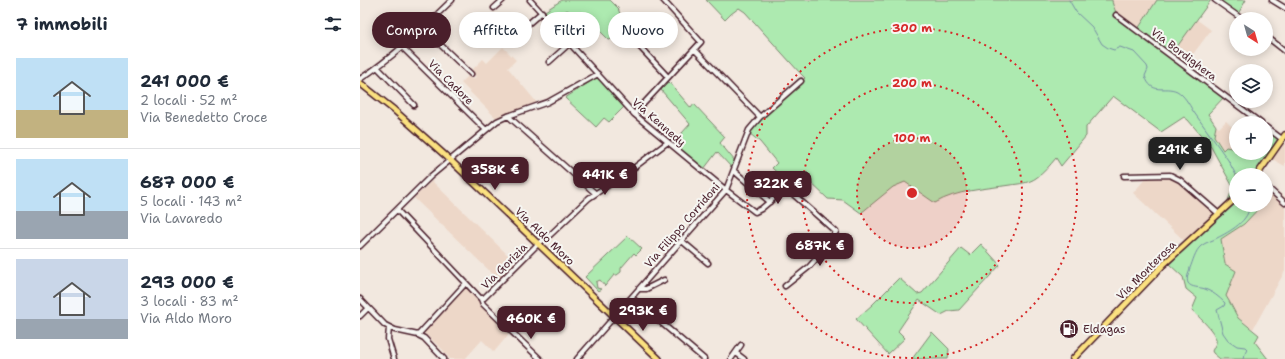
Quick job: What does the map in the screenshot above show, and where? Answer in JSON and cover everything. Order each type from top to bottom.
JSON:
[{"type":"main road","name":"Via Aldo Moro","points":[[360,83],[394,110],[450,160],[659,359]]},
{"type":"main road","points":[[1262,168],[1284,137]]},
{"type":"main road","name":"Via Monterosa","points":[[1072,359],[1164,264],[1229,205]]},
{"type":"street","points":[[440,12],[452,0]]},
{"type":"street","points":[[494,8],[503,0]]},
{"type":"street","name":"Via Kennedy","points":[[530,0],[542,12]]},
{"type":"street","points":[[634,114],[701,42],[663,0]]},
{"type":"street","points":[[1215,0],[1232,12]]},
{"type":"street","points":[[1272,0],[1285,8]]},
{"type":"street","points":[[532,21],[540,14]]},
{"type":"street","name":"Via Bordighera","points":[[1116,15],[1251,116]]},
{"type":"street","points":[[1273,42],[1285,51]]},
{"type":"street","points":[[360,79],[378,68],[401,48]]},
{"type":"street","name":"Via Cadore","points":[[403,48],[486,130]]},
{"type":"street","points":[[444,48],[471,74]]},
{"type":"street","points":[[549,62],[564,48]]},
{"type":"street","name":"Via Kennedy","points":[[575,48],[634,114],[726,190],[755,212],[762,209],[770,202]]},
{"type":"street","points":[[641,48],[668,77]]},
{"type":"street","points":[[695,50],[760,117]]},
{"type":"street","points":[[378,68],[414,105]]},
{"type":"street","points":[[360,246],[423,183],[497,121],[548,102],[598,74]]},
{"type":"street","name":"Via Filippo Corridoni","points":[[577,359],[726,190],[750,130],[760,117],[801,81]]},
{"type":"street","points":[[508,116],[595,193]]},
{"type":"street","points":[[1273,131],[1284,137]]},
{"type":"street","name":"Via Gorizia","points":[[418,335],[466,283],[482,299],[538,244],[550,235],[595,193],[631,170],[668,142]]},
{"type":"street","points":[[734,171],[770,202],[786,188],[836,232],[824,250],[809,267],[785,286]]},
{"type":"street","points":[[1124,176],[1170,175],[1180,180],[1219,214]]},
{"type":"street","points":[[1273,192],[1285,202]]},
{"type":"street","points":[[397,210],[466,283]]},
{"type":"street","points":[[682,241],[708,263]]},
{"type":"street","name":"Via Filippo Corridoni","points":[[640,289],[646,289],[664,280]]},
{"type":"street","points":[[632,298],[704,359]]},
{"type":"street","points":[[482,299],[483,304],[540,359]]},
{"type":"street","points":[[360,300],[389,328],[418,335],[430,343],[444,359]]},
{"type":"street","points":[[360,316],[368,308]]},
{"type":"street","points":[[389,328],[388,340],[394,359]]},
{"type":"street","points":[[731,359],[741,345]]},
{"type":"street","points":[[736,352],[744,359]]},
{"type":"shaded area","points":[[1112,0],[1157,0],[1138,28],[1116,12],[1111,2]]},
{"type":"shaded area","points":[[1196,19],[1211,30],[1185,65],[1171,55]]},
{"type":"shaded area","points":[[502,48],[504,48],[516,60],[508,68],[538,104],[496,118],[461,83],[468,76],[472,79],[476,77],[471,71],[483,59],[487,63]]},
{"type":"shaded area","points":[[1226,121],[1229,124],[1229,148],[1226,147],[1224,150],[1214,136],[1216,126],[1219,128]]},
{"type":"shaded area","points":[[1285,139],[1285,166],[1273,160]]},
{"type":"shaded area","points":[[1146,178],[1170,178],[1179,181],[1219,217],[1189,245],[1133,193]]},
{"type":"shaded area","points":[[432,181],[516,263],[499,280],[414,198]]},
{"type":"shaded area","points":[[1273,189],[1285,197],[1285,271],[1253,329],[1238,318],[1225,296],[1236,271],[1225,264],[1221,239],[1244,224],[1255,212],[1273,212]]},
{"type":"shaded area","points":[[466,287],[498,321],[497,323],[509,334],[494,352],[482,340],[465,359],[450,359],[442,349],[423,332]]},
{"type":"green space","points":[[562,0],[610,0],[618,8],[619,12],[608,12],[608,39],[600,31],[600,12],[545,11]]},
{"type":"green space","points":[[706,0],[1112,0],[1112,3],[1123,23],[1136,32],[1157,0],[1211,0],[1171,55],[1226,95],[1208,114],[1216,126],[1214,136],[1223,150],[1226,147],[1229,148],[1229,160],[1264,160],[1259,168],[1229,168],[1229,180],[1211,147],[1184,117],[1161,132],[1113,96],[1086,127],[1086,136],[1061,166],[1056,158],[1039,176],[1033,180],[1020,184],[981,189],[952,195],[935,203],[905,182],[893,187],[861,213],[843,200],[828,199],[802,176],[797,177],[791,183],[788,183],[772,168],[777,163],[760,142],[749,133],[759,120],[805,78],[745,12],[739,8],[725,20]]},
{"type":"green space","points":[[1219,0],[1246,0],[1239,12],[1235,12]]},
{"type":"green space","points":[[598,78],[624,107],[609,122],[604,118],[596,127],[565,98]]},
{"type":"green space","points":[[669,82],[691,108],[694,104],[725,137],[720,143],[735,161],[732,168],[717,152],[704,169],[673,143],[690,124],[661,90]]},
{"type":"green space","points":[[1273,134],[1279,139],[1273,148]]},
{"type":"green space","points":[[1229,208],[1229,212],[1255,212],[1244,224],[1221,239],[1225,264],[1236,271],[1226,296],[1238,318],[1259,335],[1255,342],[1268,359],[1220,359],[1213,353],[1212,351],[1216,343],[1216,339],[1207,325],[1192,310],[1197,298],[1186,289],[1183,277],[1169,264]]},
{"type":"green space","points":[[628,236],[642,249],[636,255],[634,253],[621,268],[621,272],[614,275],[605,286],[600,280],[596,282],[597,288],[601,289],[598,291],[585,277]]},
{"type":"green space","points":[[981,244],[1000,265],[959,310],[949,311],[941,315],[919,300],[898,331],[905,338],[888,354],[856,319],[899,278],[917,294],[922,293],[961,248],[970,255]]},
{"type":"green space","points":[[932,332],[949,349],[948,359],[912,359]]},
{"type":"waterway","points":[[1069,0],[1076,12],[1092,27],[1102,44],[1114,50],[1120,47],[1134,52],[1147,66],[1148,69],[1145,76],[1151,86],[1159,89],[1172,89],[1182,95],[1232,168]]},
{"type":"waterway","points":[[1243,359],[1247,349],[1245,347],[1237,346],[1228,340],[1223,333],[1217,310],[1224,306],[1225,303],[1211,292],[1203,288],[1189,285],[1187,279],[1193,259],[1199,248],[1205,243],[1215,239],[1238,225],[1247,216],[1248,212]]},
{"type":"place","name":"Eldagas","points":[[1069,329]]}]
